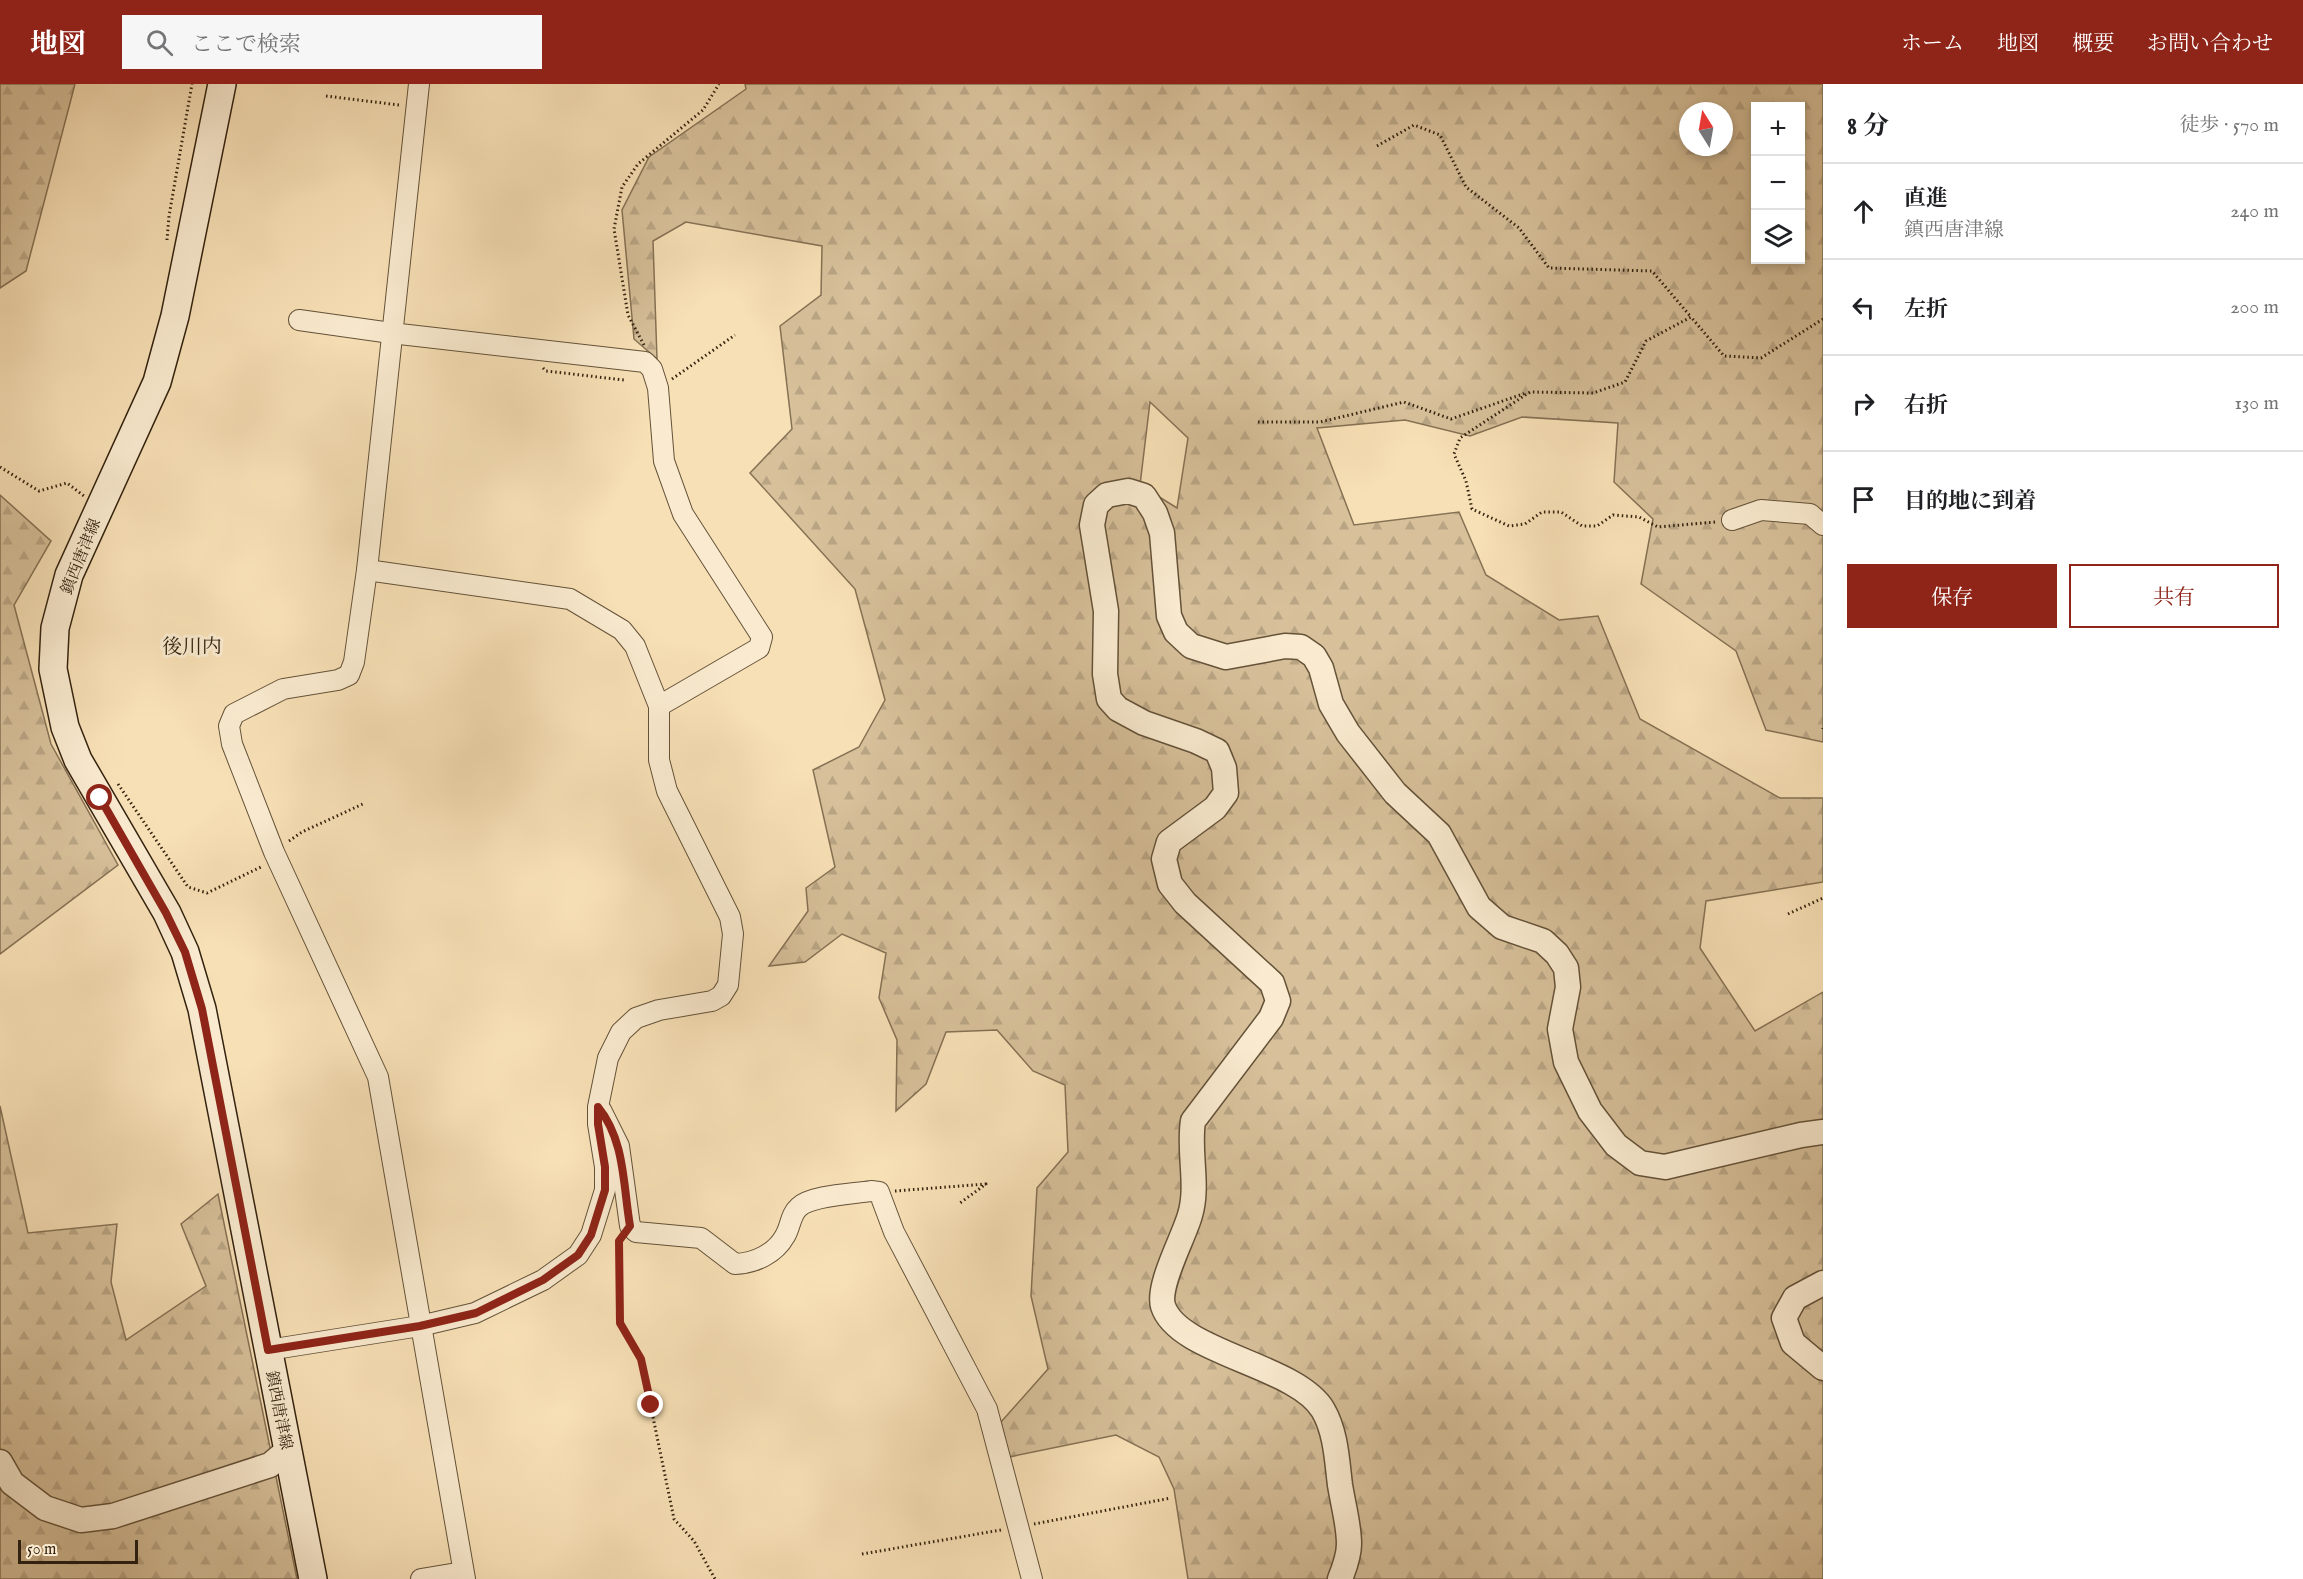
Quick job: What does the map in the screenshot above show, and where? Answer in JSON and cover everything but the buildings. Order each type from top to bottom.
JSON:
[{"type":"main road","name":"鎮西唐津線","points":[[222,84],[175,316],[158,382],[69,575],[55,628],[53,669],[65,727],[78,760],[166,913],[185,952],[202,1009],[313,1579]]},
{"type":"street","points":[[419,84],[367,570],[354,662],[350,675],[338,680],[283,689],[234,714],[229,726],[232,744],[274,852],[378,1077],[464,1575],[422,1579]]},
{"type":"street","points":[[299,320],[391,333],[645,362],[652,369],[658,388],[664,461],[683,514],[762,636],[759,648],[659,706]]},
{"type":"street","points":[[1340,1579],[1349,1545],[1332,1432],[1323,1410],[1305,1390],[1204,1343],[1174,1324],[1163,1305],[1166,1280],[1191,1214],[1193,1191],[1190,1140],[1193,1121],[1270,1018],[1278,1001],[1272,983],[1185,903],[1170,884],[1164,859],[1169,842],[1215,808],[1226,793],[1224,768],[1217,751],[1196,741],[1144,723],[1118,709],[1110,699],[1105,674],[1106,610],[1092,525],[1096,506],[1107,495],[1128,491],[1144,496],[1155,513],[1162,533],[1169,616],[1176,632],[1191,646],[1226,657],[1285,646],[1301,647],[1314,656],[1321,668],[1331,704],[1348,733],[1395,793],[1438,834],[1479,907],[1502,927],[1543,940],[1557,954],[1566,968],[1568,987],[1560,1029],[1566,1062],[1590,1110],[1616,1145],[1640,1163],[1665,1167],[1801,1135],[1823,1132]]},
{"type":"street","points":[[1732,520],[1761,510],[1810,514],[1823,525]]},
{"type":"street","points":[[268,1350],[420,1326],[476,1313],[543,1280],[578,1255],[591,1235],[605,1190],[605,1167],[598,1124],[598,1107],[608,1058],[621,1032],[636,1017],[659,1010],[712,1001],[721,996],[728,985],[733,934],[730,917],[667,791],[659,760],[659,706],[635,646],[622,630],[570,599],[367,570]]},
{"type":"street","points":[[598,1107],[605,1115],[619,1146],[630,1226],[636,1232],[701,1238],[735,1264],[748,1263],[770,1253],[785,1236],[793,1214],[800,1205],[814,1200],[871,1191],[879,1192],[894,1232],[987,1409],[1032,1579]]},
{"type":"street","points":[[1823,1283],[1795,1298],[1784,1318],[1793,1343],[1823,1368]]},
{"type":"street","points":[[0,1462],[12,1483],[45,1508],[81,1520],[113,1516],[270,1465],[288,1450]]},
{"type":"path","points":[[645,362],[645,345],[628,315],[614,229],[622,187],[638,164],[703,110],[719,84]]},
{"type":"path","points":[[326,96],[416,106]]},
{"type":"path","points":[[1377,146],[1414,125],[1440,135],[1466,187],[1519,228],[1549,268],[1652,271],[1724,356],[1761,358],[1823,318]]},
{"type":"path","points":[[1258,422],[1320,422],[1404,402],[1451,418],[1530,392],[1593,393],[1625,382],[1646,341],[1691,317]]},
{"type":"path","points":[[658,388],[735,335]]},
{"type":"path","points":[[1530,392],[1460,438],[1454,454],[1466,481],[1472,509],[1509,526],[1525,524],[1542,512],[1561,512],[1582,526],[1597,526],[1613,515],[1640,517],[1658,527],[1732,520]]},
{"type":"path","points":[[0,466],[39,490],[67,483],[100,508]]},
{"type":"path","points":[[117,782],[188,887],[207,893],[262,867],[274,852],[302,832],[365,803]]},
{"type":"path","points":[[1788,914],[1823,898]]},
{"type":"path","points":[[879,1192],[986,1184],[960,1203]]},
{"type":"path","points":[[630,1226],[619,1241],[620,1323],[641,1359],[674,1519],[694,1541],[715,1579]]},
{"type":"path","points":[[862,1554],[1170,1498]]},
{"type":"green space","points":[[0,84],[75,84],[26,271],[0,288]]},
{"type":"green space","points":[[745,84],[1823,84],[1823,742],[1766,730],[1736,651],[1641,584],[1653,519],[1614,482],[1618,423],[1522,417],[1470,436],[1405,420],[1317,428],[1354,525],[1459,512],[1486,575],[1559,620],[1598,616],[1640,719],[1780,798],[1823,798],[1823,882],[1706,901],[1700,948],[1755,1031],[1823,992],[1823,1579],[1188,1579],[1174,1489],[1159,1457],[1116,1435],[1009,1457],[1001,1422],[1048,1369],[1031,1296],[1037,1188],[1068,1152],[1065,1085],[1033,1071],[997,1030],[946,1032],[926,1084],[896,1111],[897,1040],[879,998],[886,953],[842,934],[805,962],[769,966],[808,911],[806,888],[835,867],[813,770],[859,747],[885,700],[855,589],[750,473],[792,429],[780,326],[821,295],[822,246],[686,222],[653,241],[657,359],[634,339],[622,210],[649,157],[746,89]],"holes":[[[1150,402],[1188,438],[1177,508],[1140,485]]]},
{"type":"green space","points":[[0,495],[51,541],[14,605],[51,744],[118,865],[0,954]]},
{"type":"green space","points":[[0,1106],[28,1233],[117,1224],[111,1282],[126,1340],[206,1286],[181,1224],[218,1194],[297,1579],[0,1579]]},
{"type":"district","name":"後川内","points":[[192,646]]},
{"type":"route","points":[[100,798],[166,913],[185,952],[202,1009],[268,1350],[420,1326],[476,1313],[543,1280],[578,1255],[591,1235],[605,1190],[605,1167],[598,1124],[598,1107],[605,1115],[619,1146],[630,1226],[619,1241],[620,1323],[641,1359],[651,1405]]}]
